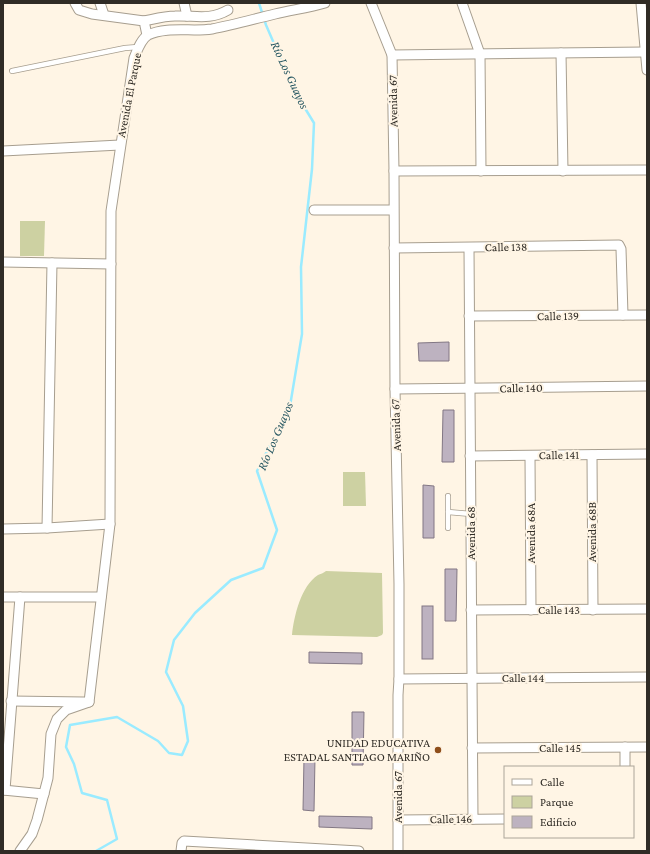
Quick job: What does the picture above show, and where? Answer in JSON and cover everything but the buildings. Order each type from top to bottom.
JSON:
[{"type":"street","points":[[75,3],[79,10],[92,14],[144,21],[175,16],[202,18],[222,14],[228,10]]},
{"type":"street","points":[[100,3],[104,16]]},
{"type":"street","points":[[184,3],[187,16]]},
{"type":"street","points":[[144,21],[147,36],[163,31],[210,29],[325,3]]},
{"type":"street","name":"Avenida 67","points":[[371,3],[392,55],[395,389],[399,577],[398,851]]},
{"type":"street","points":[[462,3],[480,54],[481,171]]},
{"type":"street","points":[[641,3],[647,70]]},
{"type":"street","name":"Avenida El Parque","points":[[89,702],[110,524],[110,211],[134,58],[138,47],[147,36]]},
{"type":"street","points":[[392,55],[645,52]]},
{"type":"street","points":[[561,53],[564,170]]},
{"type":"street","points":[[3,151],[120,145]]},
{"type":"street","points":[[394,171],[647,170]]},
{"type":"street","points":[[314,210],[394,210]]},
{"type":"street","name":"Calle 138","points":[[394,248],[618,245],[621,249],[623,315]]},
{"type":"street","name":"Avenida 68","points":[[469,248],[473,819]]},
{"type":"street","points":[[3,262],[111,264]]},
{"type":"street","points":[[47,528],[52,262]]},
{"type":"street","name":"Calle 139","points":[[469,316],[647,315]]},
{"type":"street","name":"Calle 140","points":[[395,389],[647,386]]},
{"type":"street","name":"Calle 141","points":[[470,456],[647,454]]},
{"type":"street","name":"Avenida 68B","points":[[592,455],[593,610]]},
{"type":"street","name":"Avenida 68A","points":[[530,456],[531,610]]},
{"type":"street","points":[[3,529],[110,524]]},
{"type":"street","points":[[3,597],[101,597]]},
{"type":"street","points":[[20,597],[4,790],[44,794]]},
{"type":"street","name":"Calle 143","points":[[471,610],[647,609]]},
{"type":"street","name":"Calle 144","points":[[399,679],[647,677]]},
{"type":"street","points":[[11,701],[89,702]]},
{"type":"street","points":[[20,851],[32,834],[37,820],[48,778],[51,734],[57,719],[66,710],[89,702]]},
{"type":"street","points":[[625,747],[625,766]]},
{"type":"street","name":"Calle 145","points":[[472,748],[647,747]]},
{"type":"street","name":"Calle 146","points":[[398,820],[504,819]]},
{"type":"street","points":[[181,851],[182,843],[184,841],[260,848],[359,851]]},
{"type":"lane","points":[[12,71],[124,48],[138,47]]},
{"type":"lane","points":[[448,496],[448,528]]},
{"type":"lane","points":[[448,512],[471,514]]},
{"type":"green space","points":[[20,221],[45,221],[44,256],[20,256]]},
{"type":"green space","points":[[343,472],[365,472],[366,506],[343,506]]},
{"type":"green space","points":[[326,571],[382,573],[382,635],[377,637],[292,635],[299,602],[307,586],[318,575]]},
{"type":"waterway","name":"Río Los Guayos","points":[[96,851],[117,839],[107,800],[82,793],[74,764],[66,747],[70,725],[117,717],[158,741],[169,753],[182,755],[188,741],[183,706],[166,672],[174,640],[195,613],[231,580],[263,568],[277,530],[257,471],[290,406],[302,334],[301,267],[312,169],[314,123],[295,92],[266,25],[259,3]]},
{"type":"place","name":"UNIDAD EDUCATIVA ESTADAL SANTIAGO MARIÑO","points":[[438,750]]}]
